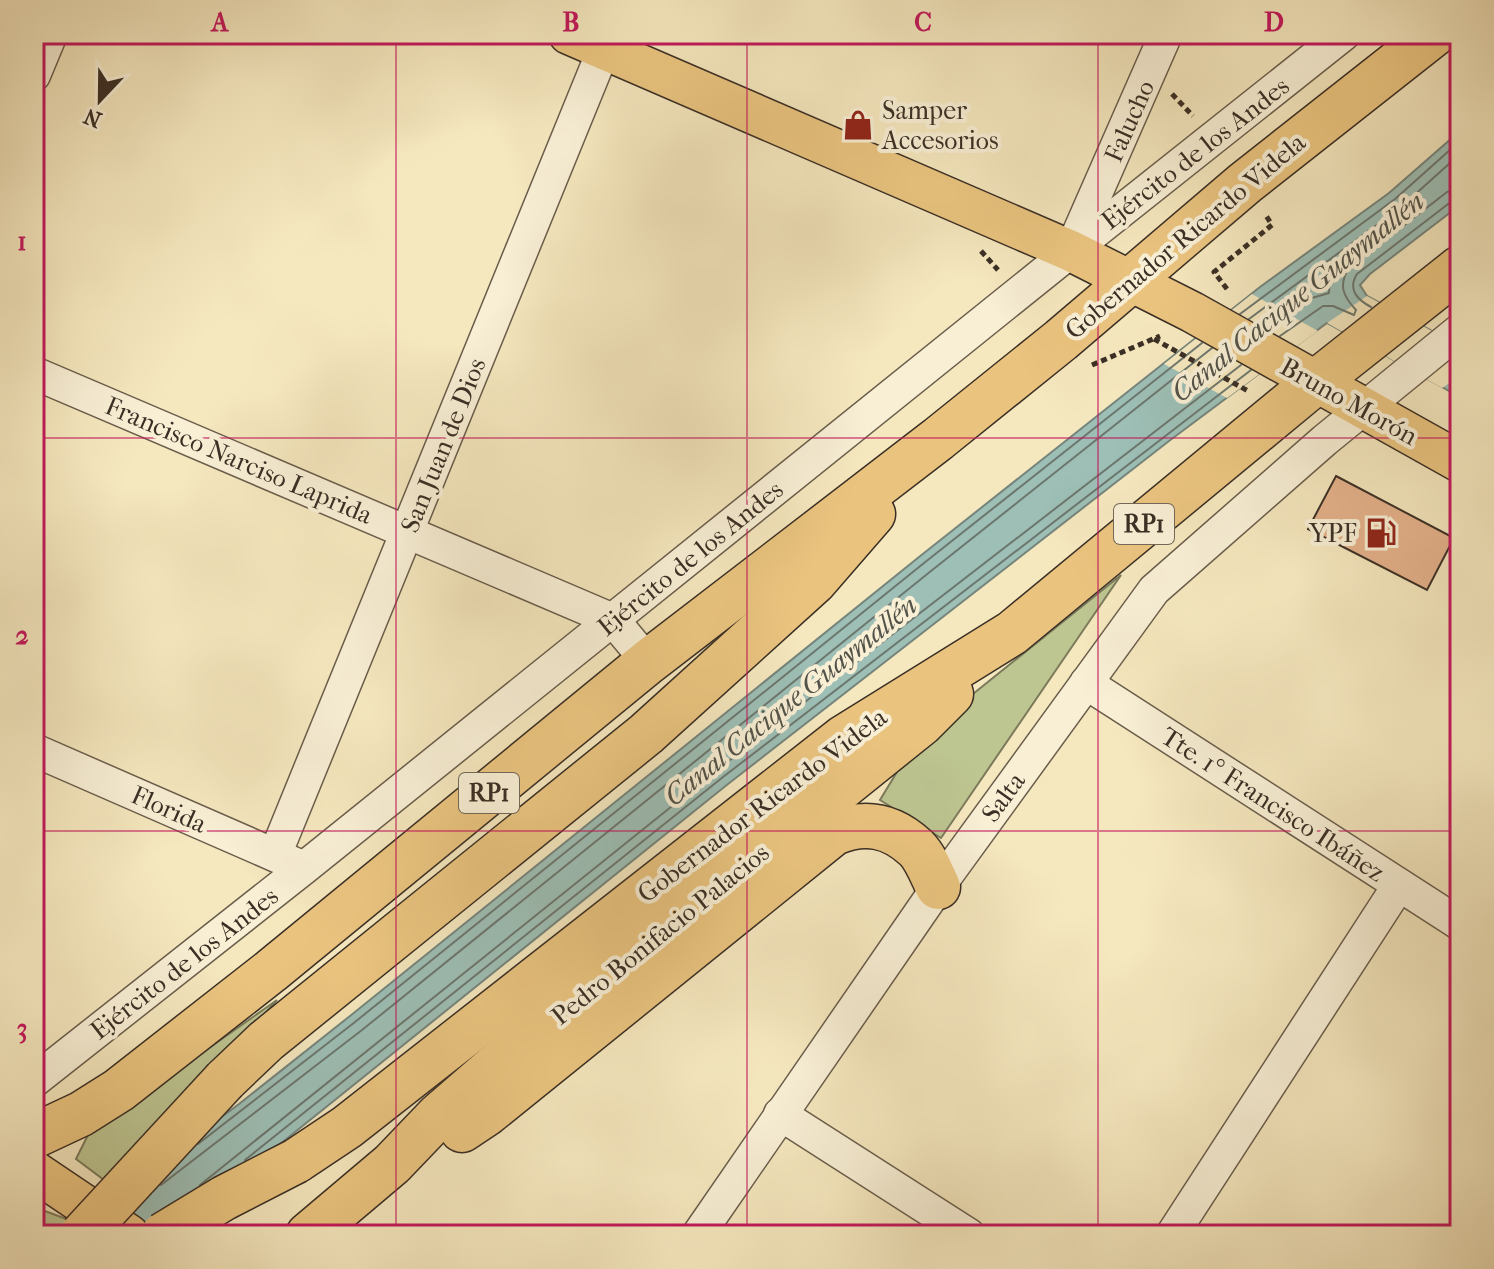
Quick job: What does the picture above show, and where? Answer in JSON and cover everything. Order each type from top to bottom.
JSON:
[{"type":"highway","name":"Gobernador Ricardo Videla","points":[[34,1136],[81,1114],[119,1090],[271,971],[648,662],[938,439],[1245,183],[1434,34]]},
{"type":"highway","name":"Gobernador Ricardo Videla","points":[[90,1212],[224,1198],[296,1161],[357,1119],[843,738],[1012,633],[1316,382],[1460,268]]},
{"type":"highway","name":"Gobernador Ricardo Videla","points":[[90,1212],[266,1041],[701,687],[814,582],[938,439]]},
{"type":"highway","name":"Pedro Bonifacio Palacios","points":[[308,1235],[392,1164],[429,1124],[498,1064],[922,723],[1012,633]]},
{"type":"highway","points":[[392,1164],[446,1140],[486,1114],[834,833],[851,826],[871,824],[896,835],[918,850],[938,887]]},
{"type":"main road","name":"Bruno Morón","points":[[594,39],[1131,279],[1226,317],[1277,361],[1460,462]]},
{"type":"street","points":[[34,75],[51,34]]},
{"type":"street","name":"Falucho","points":[[1071,251],[1166,34]]},
{"type":"street","name":"Ejército de los Andes","points":[[34,1081],[1344,34]]},
{"type":"street","name":"San Juan de Dios","points":[[275,855],[407,532],[594,39]]},
{"type":"street","points":[[1363,408],[1454,335]]},
{"type":"street","name":"Francisco Narciso Laprida","points":[[34,373],[613,620],[648,662]]},
{"type":"street","name":"Salta","points":[[698,1235],[938,887],[1154,590],[1363,408]]},
{"type":"street","name":"Tte. 1° Francisco Ibáñez","points":[[1086,683],[1460,924]]},
{"type":"street","name":"Florida","points":[[34,750],[304,868]]},
{"type":"street","points":[[1172,1235],[1399,885]]},
{"type":"street","points":[[780,1114],[969,1235]]},
{"type":"path","points":[[1146,82],[1171,93],[1214,139]]},
{"type":"path","points":[[1226,317],[1214,272],[1272,225],[1245,183]]},
{"type":"path","points":[[1154,339],[1242,387]]},
{"type":"green space","points":[[1121,575],[941,838],[880,800],[917,739]]},
{"type":"green space","points":[[277,1000],[124,1170],[108,1183],[76,1159],[89,1133]]},
{"type":"green space","points":[[34,1207],[72,1221],[65,1235],[34,1235]]},
{"type":"water","name":"Canal Cacique Guaymallén","points":[[1460,131],[1460,205],[1360,285],[1367,296],[1460,346],[1460,397],[1327,323],[1169,441],[728,784],[167,1235],[94,1212],[239,1104],[919,557],[1260,287],[1389,193]]},
{"type":"pier","points":[[1252,294],[1318,331],[1227,398],[1164,364]]},
{"type":"pier","points":[[1367,296],[1460,346],[1460,376],[1442,388],[1327,323]]},
{"type":"building","name":"YPF","points":[[1336,476],[1454,538],[1427,590],[1308,529]]},
{"type":"place","name":"Samper Accesorios","points":[[858,125]]},
{"type":"place","name":"YPF","points":[[1381,533]]}]
